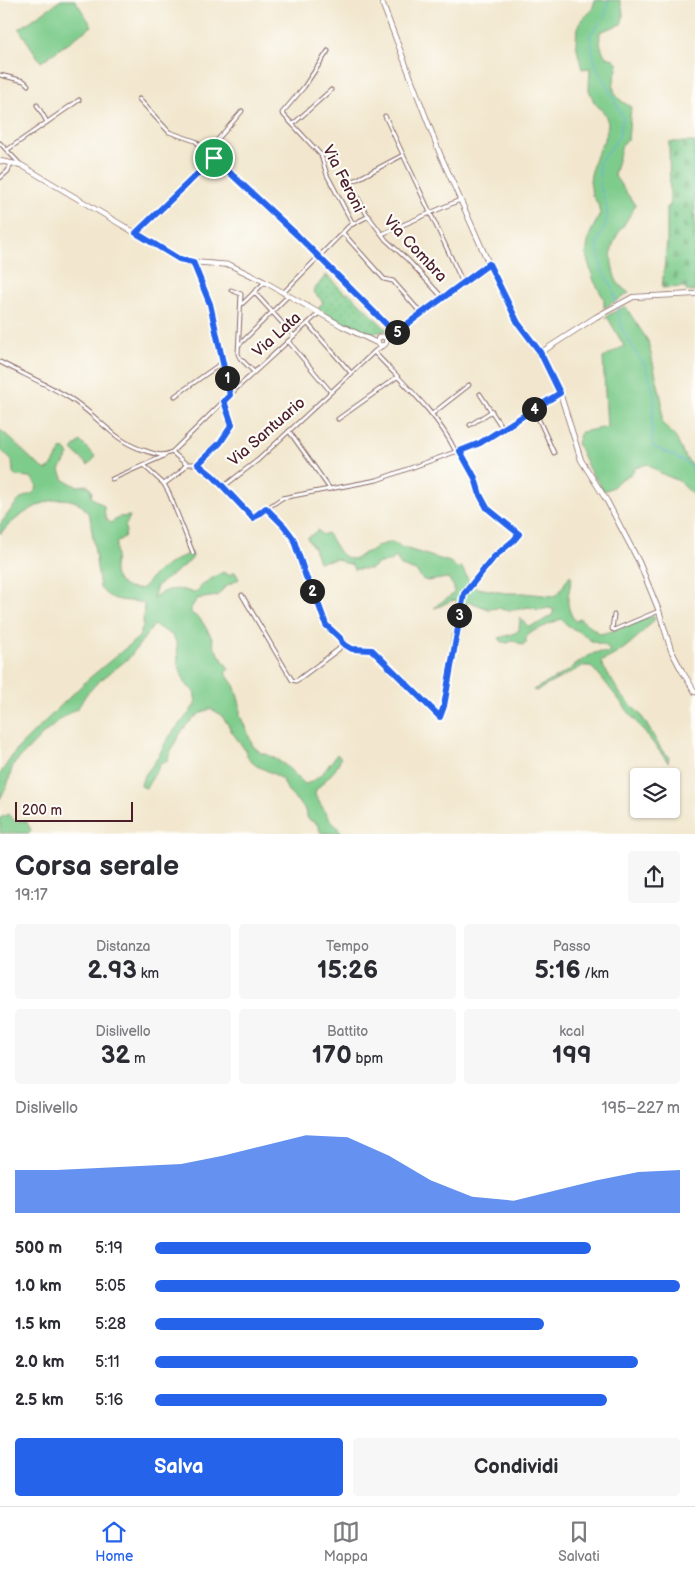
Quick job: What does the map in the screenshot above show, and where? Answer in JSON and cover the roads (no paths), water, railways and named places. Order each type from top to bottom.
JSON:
[{"type":"street","points":[[382,0],[440,154],[489,264],[518,323],[540,352],[560,393],[581,460],[606,501],[638,562],[659,611],[671,650],[695,692]]},
{"type":"street","name":"Via Feroni","points":[[328,51],[304,87],[282,113],[320,155],[327,175],[353,224]]},
{"type":"street","points":[[0,75],[24,81],[28,85]]},
{"type":"street","points":[[293,124],[331,90]]},
{"type":"street","points":[[139,99],[169,132],[195,142],[208,152],[297,235],[394,333]]},
{"type":"street","points":[[7,150],[79,100]]},
{"type":"street","points":[[37,105],[47,122]]},
{"type":"street","points":[[208,152],[242,111]]},
{"type":"street","points":[[385,116],[463,283]]},
{"type":"street","points":[[0,143],[21,166],[179,259],[230,265],[265,282],[318,314],[381,342],[489,264]]},
{"type":"street","name":"Via Combra","points":[[404,156],[350,183],[382,234],[443,298]]},
{"type":"street","points":[[136,233],[214,158]]},
{"type":"street","points":[[0,161],[21,166]]},
{"type":"street","points":[[0,178],[8,171],[11,164]]},
{"type":"street","points":[[382,234],[461,200]]},
{"type":"street","name":"Via Combra","points":[[238,346],[272,312],[285,295],[342,233],[353,224],[369,216]]},
{"type":"street","points":[[342,233],[384,279],[393,282],[422,314]]},
{"type":"street","points":[[193,262],[210,304],[230,395]]},
{"type":"street","points":[[241,305],[265,282]]},
{"type":"street","points":[[231,290],[241,294],[238,354],[254,372]]},
{"type":"street","points":[[254,292],[294,336]]},
{"type":"street","points":[[540,352],[596,317],[633,297],[695,294]]},
{"type":"street","name":"Via Lata","points":[[112,479],[172,452],[254,372],[318,314]]},
{"type":"street","points":[[308,323],[352,374]]},
{"type":"street","points":[[288,341],[332,392]]},
{"type":"street","name":"Via Santuario","points":[[198,464],[223,487],[258,460],[289,432],[352,374],[374,352],[381,342]]},
{"type":"street","points":[[266,508],[293,538],[306,577],[316,597],[326,625],[340,638],[342,643],[352,649],[372,650],[440,717],[444,706],[464,594],[494,557],[519,534],[487,508],[480,495],[475,478],[448,436],[426,406],[374,352]]},
{"type":"street","points":[[0,362],[69,398],[119,439],[136,448],[161,456],[166,455]]},
{"type":"street","points":[[175,396],[223,362]]},
{"type":"street","points":[[338,419],[397,377]]},
{"type":"street","points":[[432,414],[469,385]]},
{"type":"street","points":[[223,487],[253,518],[282,498],[377,480],[458,452],[480,443],[560,393]]},
{"type":"street","points":[[480,394],[504,428]]},
{"type":"street","points":[[172,452],[186,464],[198,464],[220,443],[232,425],[224,401]]},
{"type":"street","points":[[534,410],[554,453]]},
{"type":"street","points":[[470,425],[492,412]]},
{"type":"street","points":[[289,432],[330,489]]},
{"type":"street","points":[[164,484],[179,473],[186,464]]},
{"type":"street","points":[[144,466],[164,484],[170,493],[193,553]]},
{"type":"street","points":[[242,595],[294,681],[339,649],[342,643]]},
{"type":"street","points":[[614,614],[611,625],[614,630],[659,611]]},
{"type":"waterway","points":[[609,0],[604,18],[590,35],[595,64],[623,117],[619,137],[599,163],[600,185],[607,208],[607,221],[597,243],[602,270],[613,288],[616,303]]},
{"type":"waterway","points":[[617,307],[622,329],[646,367],[655,396],[652,446],[695,468]]}]
